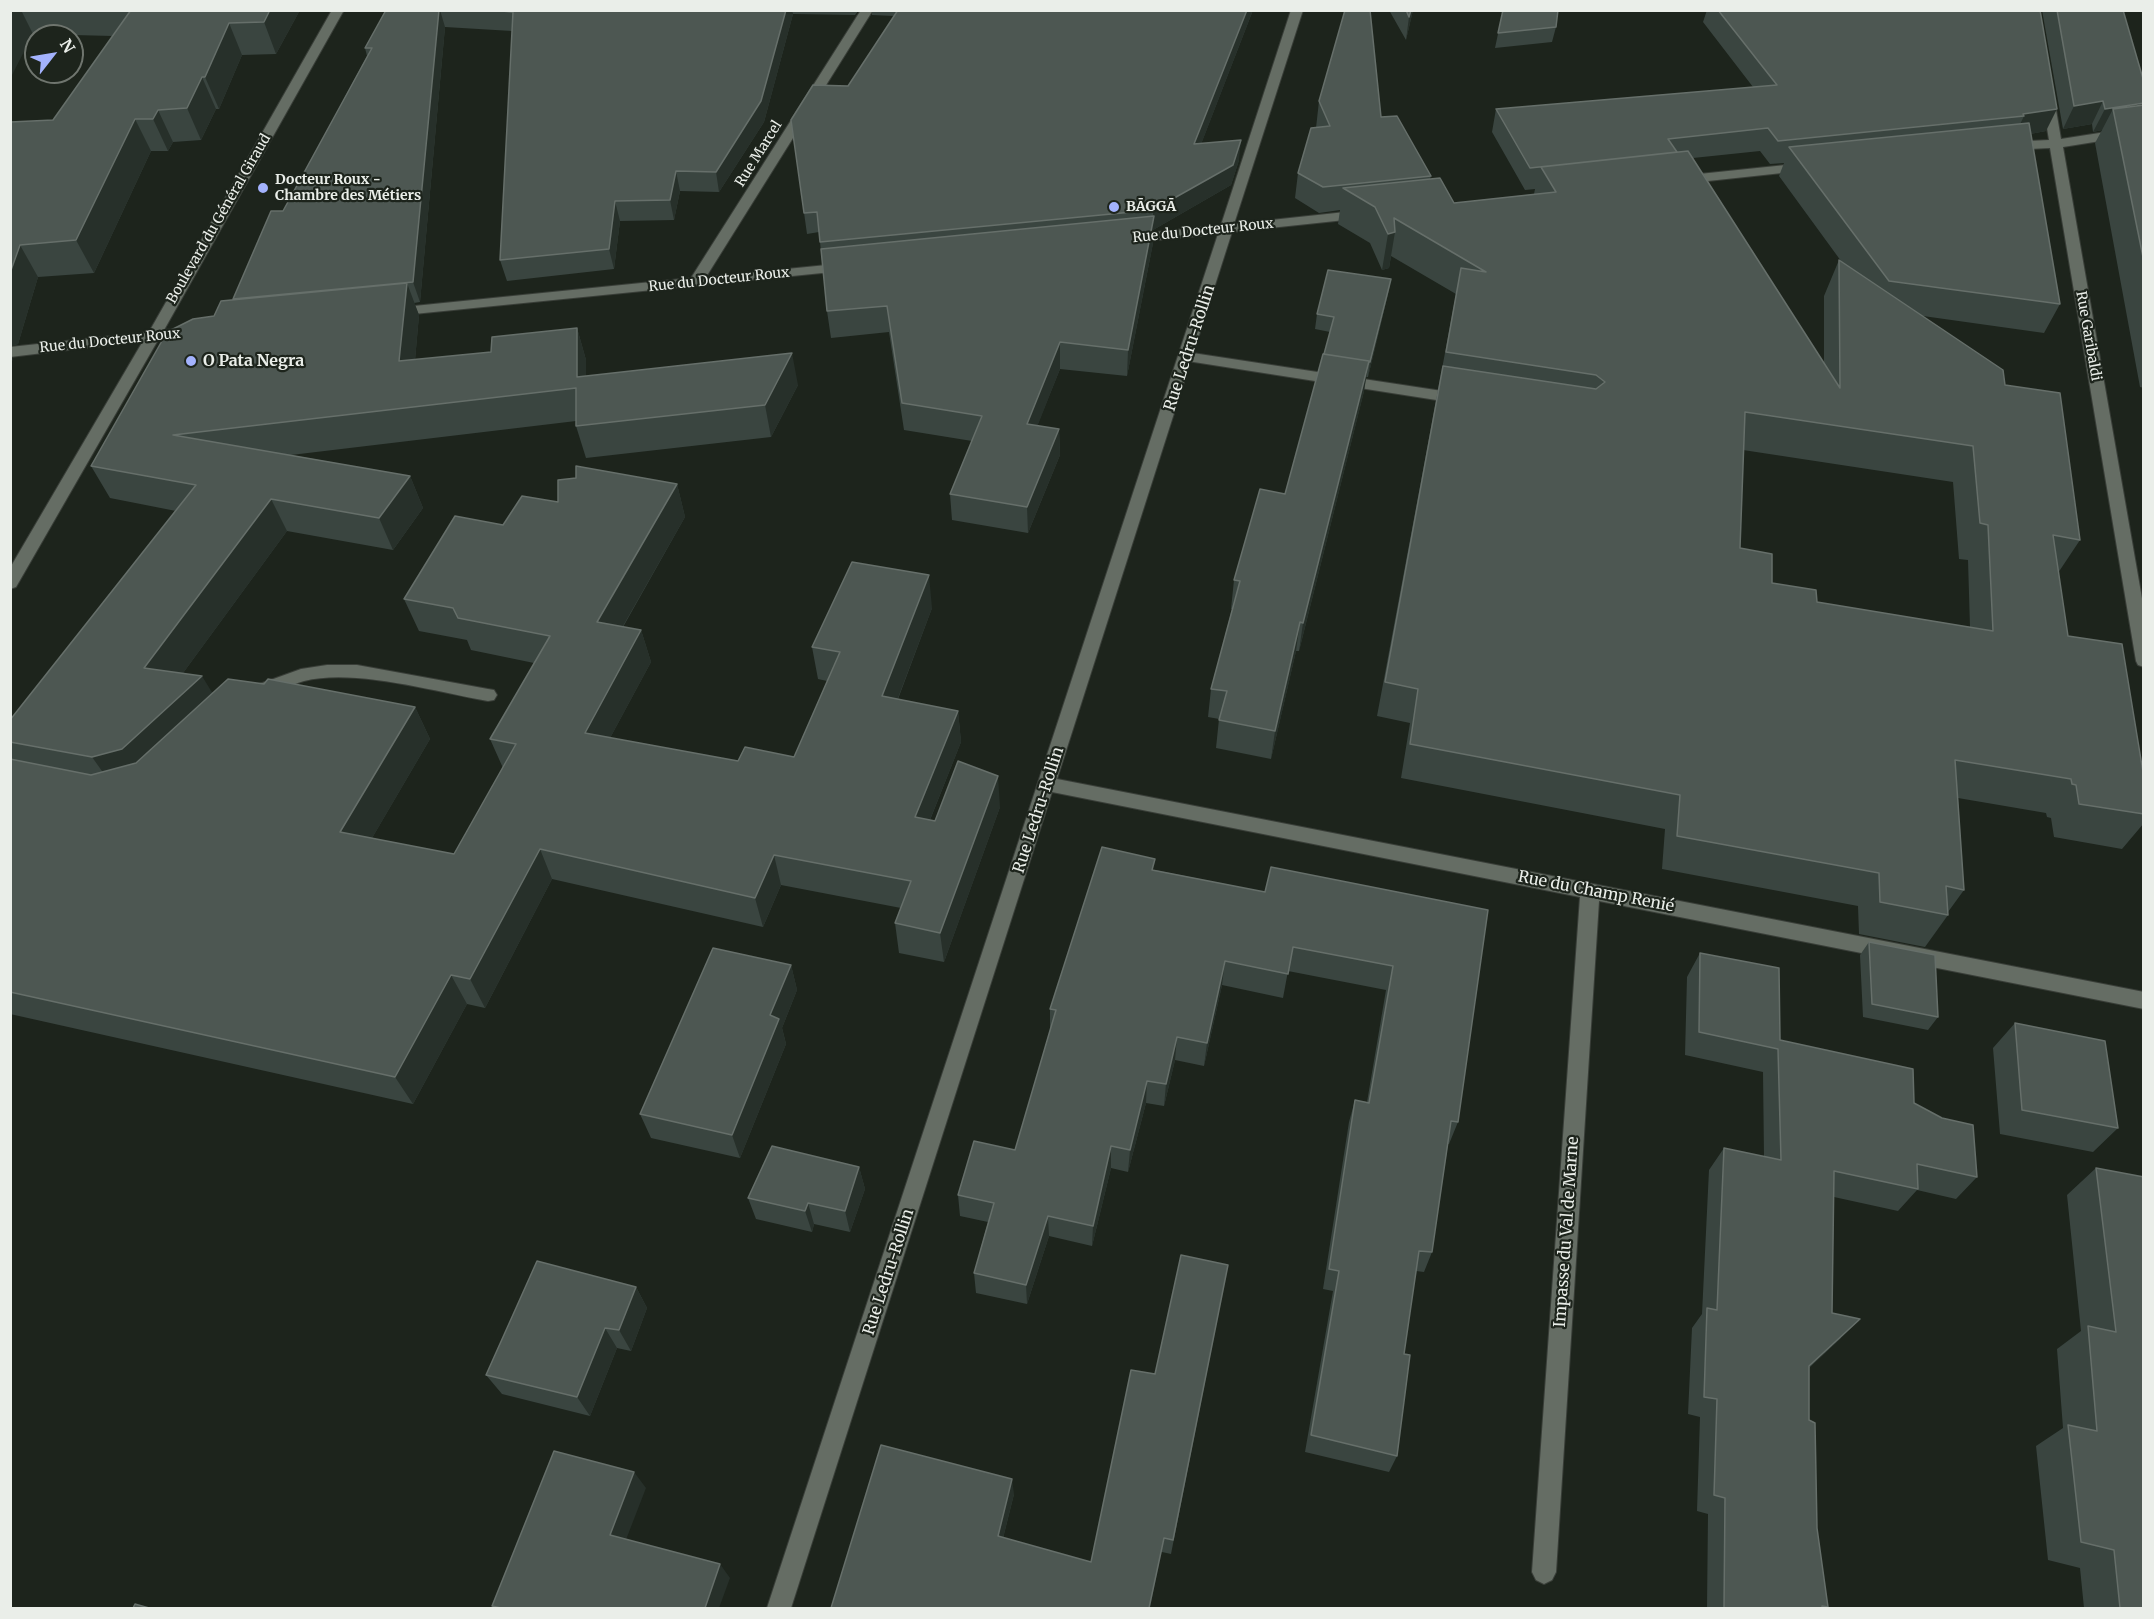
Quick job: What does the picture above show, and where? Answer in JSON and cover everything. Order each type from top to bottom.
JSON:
[{"type":"street","name":"Boulevard du Général Giraud","points":[[10,583],[338,10]]},
{"type":"street","name":"Rue Marcel","points":[[695,283],[867,10]]},
{"type":"street","name":"Rue Ledru-Rollin","points":[[779,1608],[1228,229],[1297,10]]},
{"type":"street","name":"Rue Garibaldi","points":[[2046,86],[2144,661]]},
{"type":"street","points":[[1996,146],[2055,144],[2144,130]]},
{"type":"street","points":[[1665,182],[1819,165]]},
{"type":"street","name":"Rue du Docteur Roux","points":[[1108,241],[1382,212]]},
{"type":"street","name":"Rue du Docteur Roux","points":[[380,314],[860,266]]},
{"type":"street","name":"Rue du Docteur Roux","points":[[10,352],[196,332]]},
{"type":"street","points":[[1186,357],[1480,402]]},
{"type":"street","points":[[247,697],[278,683],[327,671],[357,671],[488,695]]},
{"type":"street","name":"Rue du Champ Renié","points":[[1048,784],[2144,1001]]},
{"type":"street","name":"Impasse du Val de Marne","points":[[1544,1572],[1590,891]]},
{"type":"building","points":[[131,10],[270,10],[264,22],[229,23],[205,77],[202,77],[187,108],[158,110],[153,119],[135,119],[76,240],[20,245],[10,273],[10,122],[53,120],[79,84],[84,84],[84,76]]},
{"type":"building","points":[[386,10],[439,10],[413,282],[233,299],[271,211],[283,211],[372,48],[365,48]]},
{"type":"building","points":[[490,10],[786,10],[761,101],[716,172],[676,171],[670,200],[615,201],[609,249],[500,260],[513,12]]},
{"type":"building","points":[[898,10],[1247,10],[1194,144],[1241,140],[1233,165],[1153,210],[820,242],[817,212],[804,213],[791,120],[813,85],[848,86]]},
{"type":"building","points":[[1345,10],[1370,10],[1381,117],[1397,116],[1431,176],[1323,187],[1298,173],[1311,128],[1330,126],[1319,101]]},
{"type":"building","points":[[1503,10],[1558,10],[1556,27],[1498,33]]},
{"type":"building","points":[[1718,10],[2040,10],[2057,109],[2023,114],[2024,116],[1778,141],[1768,128],[1668,139],[1677,152],[1530,168],[1496,109],[1777,85]]},
{"type":"building","points":[[2057,10],[2123,10],[2144,82],[2144,103],[2105,109],[2103,101],[2074,106]]},
{"type":"building","points":[[2144,105],[2144,262],[2113,109]]},
{"type":"building","points":[[2029,123],[2060,304],[1889,281],[1789,147]]},
{"type":"building","points":[[1688,151],[1840,388],[1839,260],[2003,370],[2005,385],[2060,393],[2080,540],[2053,535],[2068,636],[2122,644],[2144,778],[2144,814],[2079,804],[2076,785],[2072,784],[2071,779],[1955,760],[1964,890],[1946,886],[1948,915],[1880,902],[1879,873],[1677,836],[1680,795],[1410,744],[1418,689],[1385,682],[1443,366],[1596,389],[1605,382],[1596,375],[1446,352],[1461,268],[1486,272],[1394,218],[1395,232],[1388,234],[1375,207],[1343,188],[1440,178],[1454,203],[1556,192],[1541,167]],"holes":[[[1745,412],[1973,446],[1980,523],[1988,525],[1993,631],[1817,602],[1816,590],[1772,583],[1772,554],[1740,548]]]},
{"type":"building","points":[[1154,216],[1128,350],[1060,342],[1027,424],[1059,429],[1027,507],[950,494],[982,416],[902,403],[887,306],[827,311],[821,249]]},
{"type":"building","points":[[1328,270],[1391,279],[1370,362],[1324,354],[1334,317],[1317,314]]},
{"type":"building","points":[[407,283],[399,361],[491,352],[492,337],[577,328],[577,377],[792,353],[765,405],[576,426],[576,388],[173,435],[410,476],[379,518],[271,499],[144,668],[202,676],[122,749],[92,757],[10,742],[10,720],[196,485],[91,466],[167,332],[193,319],[214,316],[221,301]]},
{"type":"building","points":[[1323,354],[1369,361],[1303,623],[1300,622],[1275,731],[1219,720],[1227,691],[1211,689],[1240,581],[1234,580],[1260,489],[1285,494]]},
{"type":"building","points":[[576,466],[677,484],[597,622],[641,630],[585,733],[738,761],[745,747],[794,757],[840,652],[812,647],[852,562],[929,575],[882,696],[958,711],[915,817],[935,821],[958,761],[998,776],[940,933],[895,923],[911,881],[774,855],[755,898],[540,849],[470,979],[451,975],[395,1077],[10,992],[10,759],[91,775],[136,763],[228,679],[264,684],[268,679],[415,707],[340,832],[454,854],[516,744],[490,739],[550,636],[458,618],[453,608],[404,599],[455,516],[503,525],[522,496],[558,502],[558,480],[576,478]]},
{"type":"building","points":[[1102,847],[1155,859],[1152,870],[1265,892],[1271,867],[1488,910],[1458,1122],[1451,1121],[1432,1252],[1419,1251],[1404,1354],[1410,1355],[1397,1456],[1311,1435],[1339,1271],[1329,1269],[1355,1100],[1369,1103],[1393,966],[1293,947],[1288,974],[1225,961],[1207,1043],[1177,1037],[1166,1084],[1147,1081],[1130,1150],[1111,1146],[1093,1226],[1048,1216],[1026,1285],[974,1273],[994,1203],[958,1195],[974,1141],[1015,1150],[1056,1010],[1050,1009]]},
{"type":"building","points":[[1869,942],[1935,955],[1938,1017],[1872,1004]]},
{"type":"building","points":[[713,948],[791,965],[770,1015],[779,1019],[732,1135],[640,1114]]},
{"type":"building","points":[[1700,953],[1779,968],[1780,1040],[1913,1069],[1914,1103],[1942,1118],[1973,1125],[1977,1177],[1917,1164],[1918,1189],[1834,1171],[1832,1313],[1860,1319],[1809,1366],[1809,1420],[1815,1423],[1817,1528],[1828,1607],[1724,1608],[1725,1498],[1714,1495],[1717,1399],[1704,1397],[1707,1308],[1717,1310],[1724,1148],[1781,1160],[1778,1049],[1699,1032]]},
{"type":"building","points":[[2015,1023],[2105,1041],[2118,1128],[2022,1110]]},
{"type":"building","points":[[772,1146],[859,1167],[845,1211],[808,1203],[805,1211],[748,1198]]},
{"type":"building","points":[[2096,1168],[2144,1177],[2144,1608],[2120,1608],[2114,1550],[2081,1542],[2068,1425],[2097,1431],[2088,1326],[2116,1332]]},
{"type":"building","points":[[1181,1255],[1228,1265],[1173,1540],[1164,1538],[1149,1608],[831,1608],[881,1445],[1012,1479],[998,1536],[1091,1562],[1131,1370],[1155,1374]]},
{"type":"building","points":[[537,1261],[636,1287],[619,1330],[605,1328],[577,1397],[486,1375]]},
{"type":"building","points":[[554,1451],[634,1472],[610,1535],[720,1564],[705,1608],[501,1608],[492,1606]]},
{"type":"building","points":[[135,1604],[149,1608],[133,1608]]},
{"type":"place","name":"Docteur Roux - Chambre des Métiers","points":[[263,188]]},
{"type":"place","name":"BĀGGĀ","points":[[1114,207]]},
{"type":"place","name":"O Pata Negra","points":[[191,361]]}]
